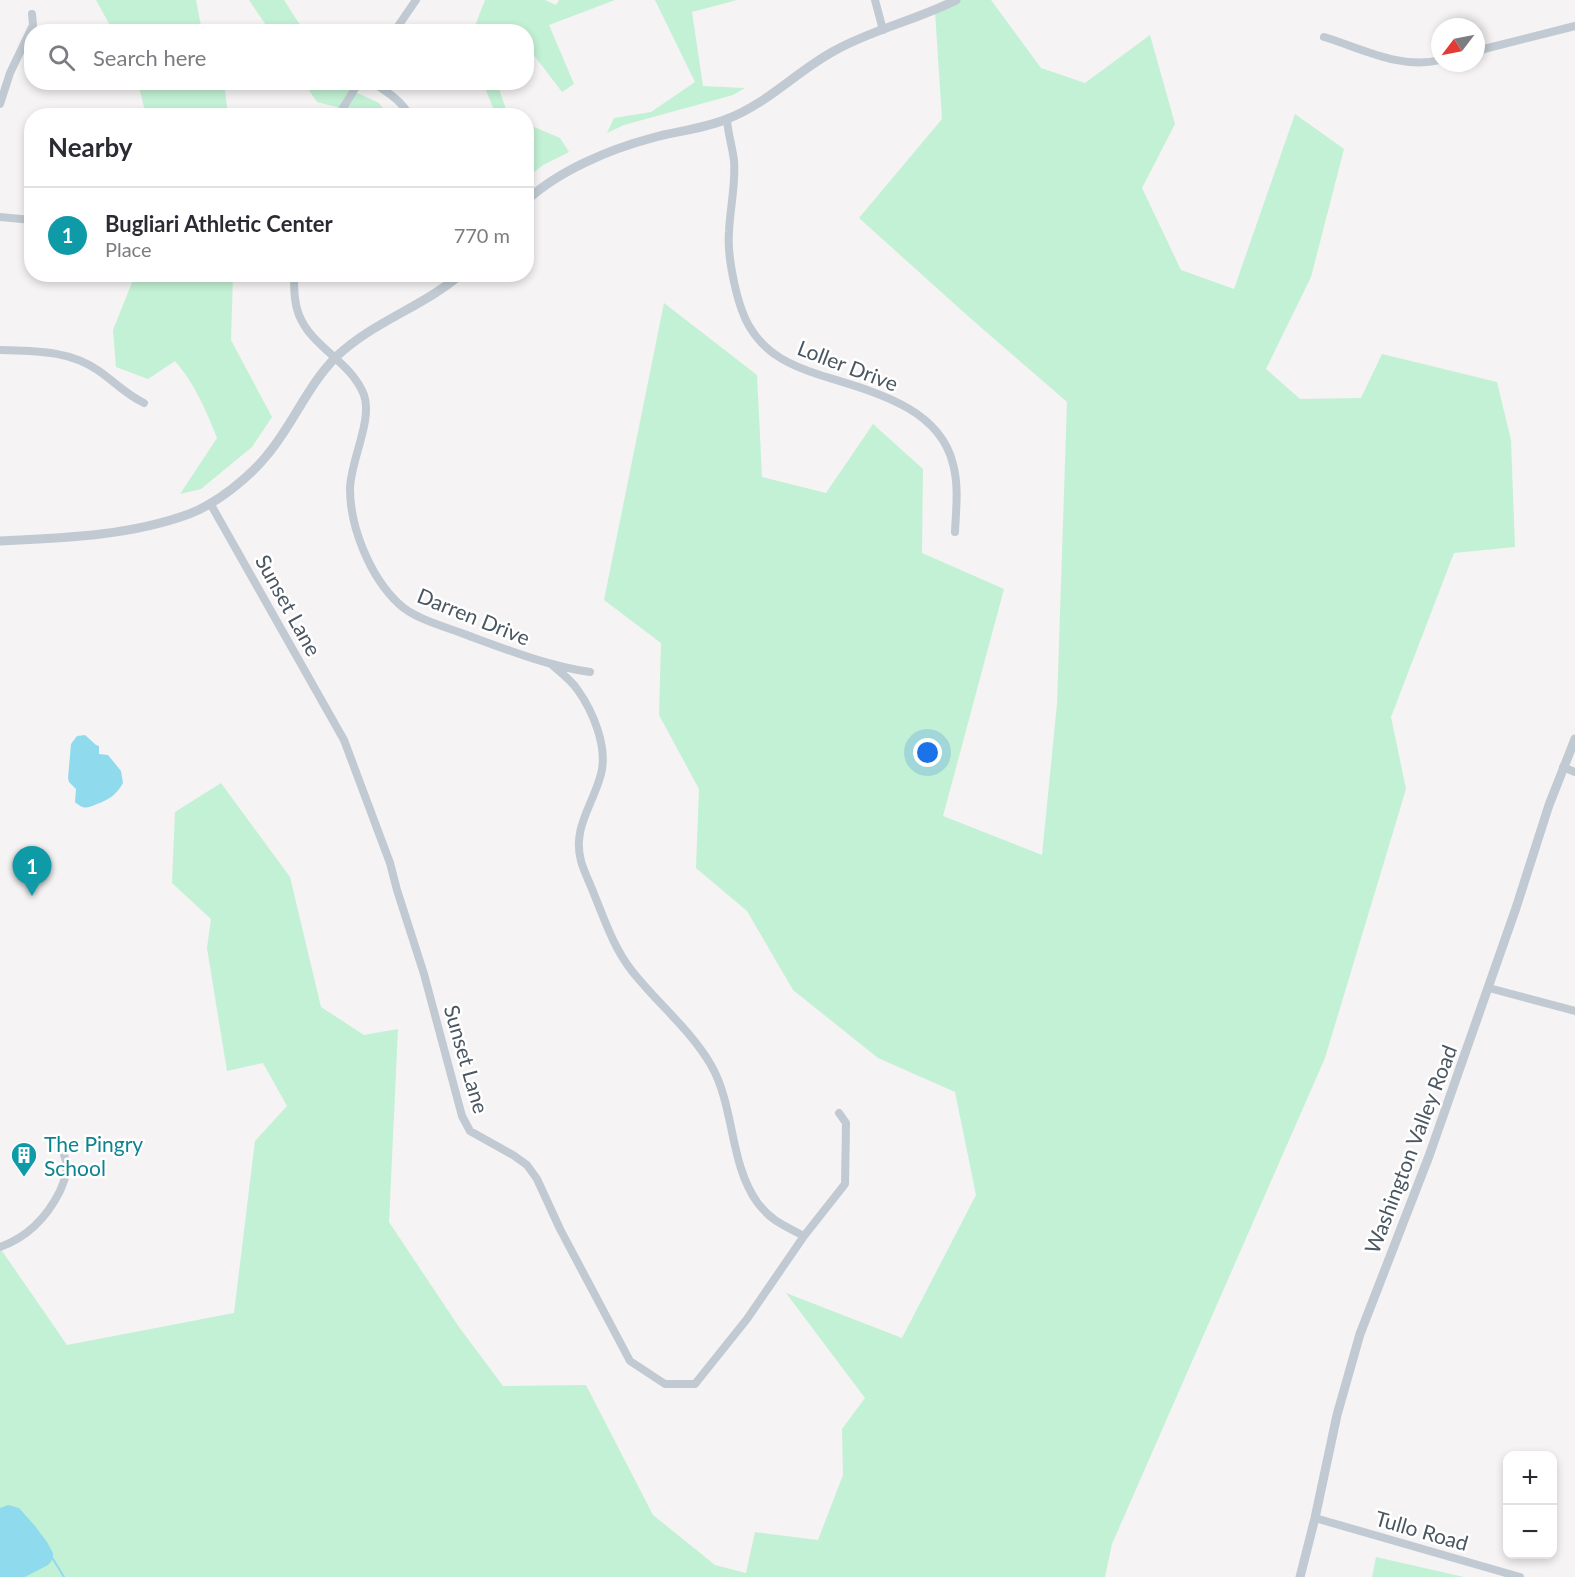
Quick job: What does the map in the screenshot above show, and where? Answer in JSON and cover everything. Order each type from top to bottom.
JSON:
[{"type":"street","points":[[400,24],[416,0]]},
{"type":"street","points":[[875,0],[883,30]]},
{"type":"street","points":[[534,195],[561,177],[621,147],[727,120],[753,106],[817,61],[852,42],[935,11],[957,0]]},
{"type":"street","points":[[32,14],[33,24]]},
{"type":"street","points":[[1485,49],[1575,26]]},
{"type":"street","points":[[1324,37],[1388,59],[1431,62]]},
{"type":"street","points":[[0,104],[10,73],[24,44]]},
{"type":"street","points":[[343,108],[354,90]]},
{"type":"street","points":[[384,90],[406,108]]},
{"type":"street","name":"Loller Drive","points":[[727,120],[734,160],[734,190],[729,235],[738,300],[749,327],[762,345],[781,359],[798,368],[876,393],[915,412],[931,426],[944,443],[953,463],[957,485],[955,532]]},
{"type":"street","points":[[0,218],[24,220]]},
{"type":"street","name":"Darren Drive","points":[[294,282],[298,315],[314,339],[336,357],[355,379],[364,397],[366,406],[362,432],[351,475],[351,516],[364,551],[380,581],[398,603],[408,611],[452,630],[551,664],[590,672]]},
{"type":"street","points":[[0,541],[52,538],[135,528],[189,514],[210,503],[245,479],[261,464],[279,441],[314,385],[336,357],[365,335],[451,282]]},
{"type":"street","points":[[0,350],[37,351],[69,356],[97,369],[128,395],[144,403]]},
{"type":"street","name":"Sunset Lane","points":[[210,503],[344,740],[390,863],[424,974],[462,1116],[470,1131],[527,1165],[537,1179],[560,1229],[630,1361],[665,1384],[695,1384],[747,1319],[804,1236]]},
{"type":"street","points":[[551,664],[576,687],[596,725],[601,746],[603,763],[601,774],[579,833],[578,844],[581,862],[612,939],[632,972],[680,1025],[712,1067],[748,1186],[772,1220],[804,1236],[845,1184],[846,1123],[838,1113]]},
{"type":"street","name":"Washington Valley Road","points":[[1300,1577],[1337,1415],[1360,1335],[1429,1156],[1489,988],[1563,767],[1575,739]]},
{"type":"street","points":[[1563,767],[1575,772]]},
{"type":"street","points":[[1489,988],[1575,1011]]},
{"type":"street","points":[[0,1247],[31,1230],[48,1214],[67,1171],[67,1161],[64,1155]]},
{"type":"street","name":"Tullo Road","points":[[1315,1518],[1520,1577]]},
{"type":"green space","points":[[96,0],[196,0],[201,24],[109,24]]},
{"type":"green space","points":[[249,0],[284,0],[299,24],[265,24]]},
{"type":"green space","points":[[485,0],[545,0],[556,5],[559,0],[615,0],[549,25],[574,84],[562,92],[534,55],[534,24],[476,24]]},
{"type":"green space","points":[[655,0],[737,0],[692,12],[703,86],[745,88],[733,95],[624,125],[607,133],[614,118],[651,112],[695,82]]},
{"type":"green space","points":[[956,0],[991,0],[1041,68],[1085,83],[1150,35],[1175,124],[1142,188],[1181,270],[1234,289],[1295,114],[1344,149],[1311,277],[1266,369],[1300,399],[1361,398],[1382,354],[1497,382],[1511,440],[1515,547],[1454,553],[1391,717],[1406,789],[1325,1058],[1112,1544],[1105,1577],[0,1577],[0,1248],[67,1345],[234,1313],[255,1141],[287,1106],[263,1063],[227,1071],[207,948],[211,919],[172,883],[175,812],[221,783],[290,877],[321,1007],[364,1035],[398,1029],[389,1222],[459,1327],[503,1386],[586,1385],[653,1515],[715,1565],[746,1573],[755,1532],[818,1540],[843,1475],[842,1429],[865,1398],[786,1293],[902,1338],[976,1195],[955,1092],[878,1058],[793,990],[747,911],[696,868],[699,789],[659,715],[661,643],[604,600],[664,303],[757,375],[762,477],[826,493],[873,424],[923,469],[922,553],[1004,589],[943,816],[1042,855],[1057,704],[1067,402],[859,218],[942,119],[935,11]]},
{"type":"green space","points":[[140,90],[225,90],[227,108],[144,108]]},
{"type":"green space","points":[[309,90],[351,90],[379,103],[383,108],[340,108],[317,102]]},
{"type":"green space","points":[[486,90],[499,90],[506,108],[493,108]]},
{"type":"green space","points":[[534,127],[560,138],[569,152],[543,165],[534,172]]},
{"type":"green space","points":[[132,282],[233,282],[231,340],[272,417],[252,447],[201,489],[180,494],[217,438],[194,388],[175,361],[148,379],[116,367],[113,330]]},
{"type":"green space","points":[[1376,1557],[1464,1577],[1372,1577]]},
{"type":"water","points":[[85,735],[99,746],[99,754],[108,755],[121,771],[123,783],[118,791],[109,798],[86,808],[75,802],[76,789],[68,778],[71,744],[77,736]]},
{"type":"water","points":[[8,1505],[19,1508],[35,1526],[53,1553],[53,1559],[48,1565],[25,1577],[0,1577],[0,1508]]},
{"type":"waterway","points":[[53,1559],[64,1577]]},
{"type":"place","name":"Bugliari Athletic Center","points":[[32,896]]},
{"type":"place","name":"The Pingry School","points":[[24,1178]]}]
